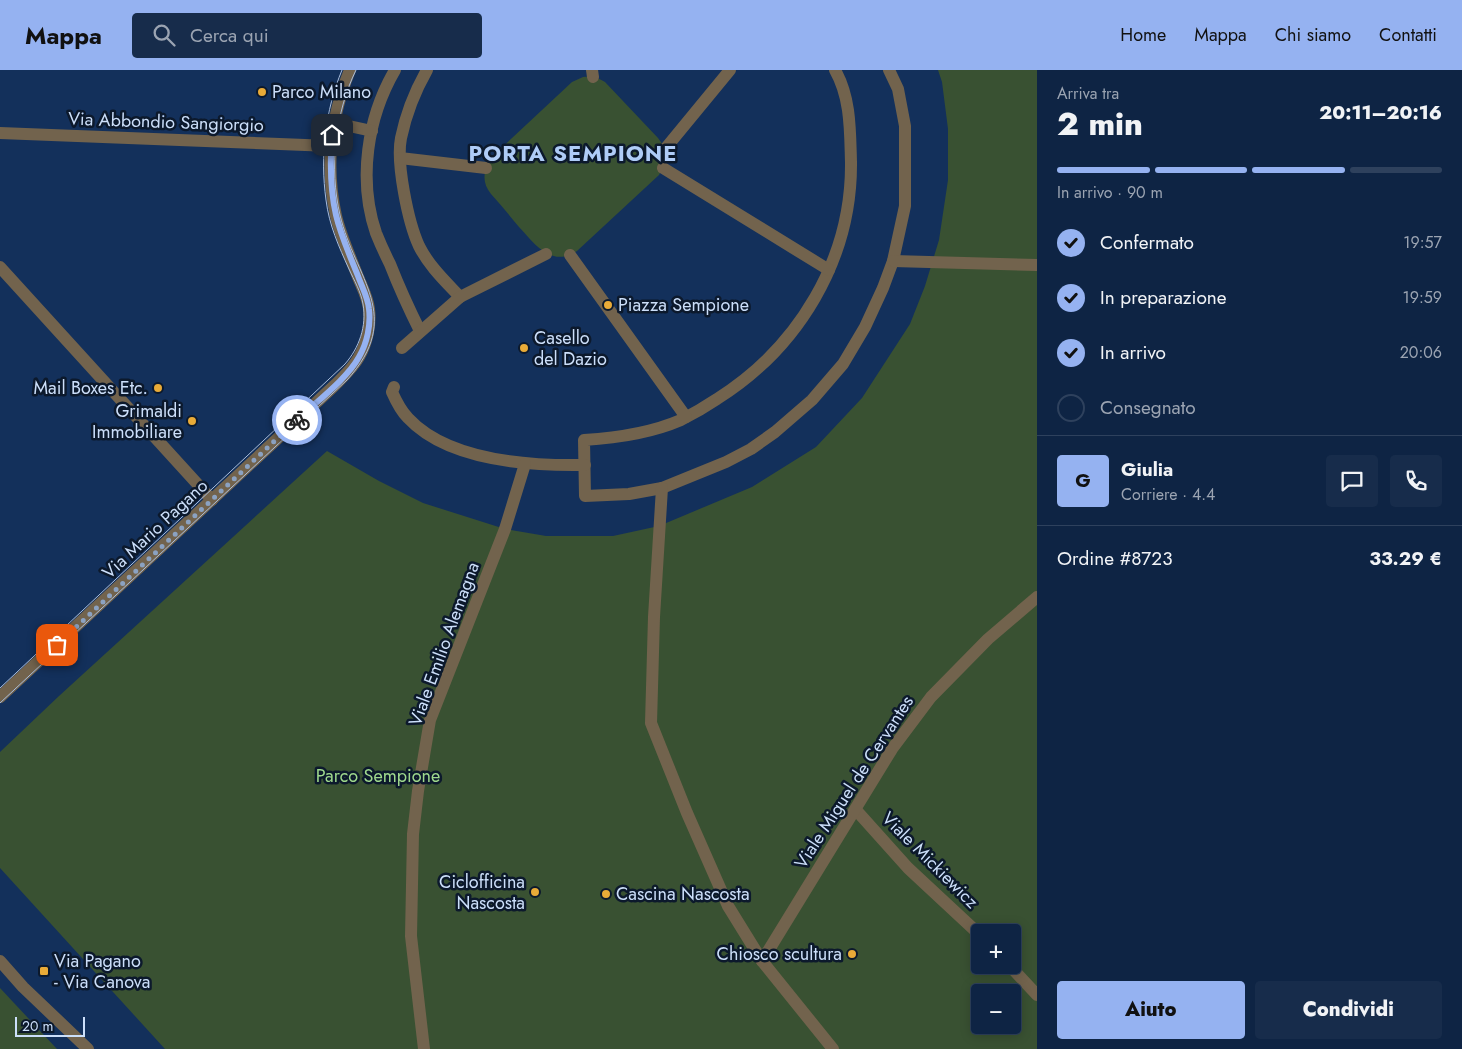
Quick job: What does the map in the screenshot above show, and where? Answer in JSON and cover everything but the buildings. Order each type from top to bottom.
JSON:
[{"type":"street","points":[[331,146],[336,109],[350,70]]},
{"type":"street","points":[[395,70],[387,84],[376,113],[368,143],[367,190],[376,232],[420,330]]},
{"type":"street","points":[[427,70],[416,89],[408,111],[400,139],[400,158],[411,224],[420,246],[434,269],[460,297]]},
{"type":"street","points":[[665,149],[730,70]]},
{"type":"street","points":[[835,70],[840,79],[847,102],[850,125],[851,174],[840,238],[829,270],[816,297],[801,320],[774,354],[731,391],[686,417],[641,432],[584,440],[585,496],[629,494],[662,488],[708,471],[751,450],[812,400],[843,364],[865,327],[883,288],[893,261],[906,206],[906,126],[898,89],[889,70]]},
{"type":"street","points":[[349,126],[372,130]]},
{"type":"street","name":"Via Abbondio Sangiorgio","points":[[0,133],[331,146]]},
{"type":"street","name":"Via Mario Pagano","points":[[0,697],[334,386],[359,357],[366,341],[369,307],[336,215],[331,179],[331,146]]},
{"type":"street","points":[[400,158],[486,168]]},
{"type":"street","points":[[663,168],[829,270]]},
{"type":"street","points":[[402,348],[420,330],[460,297],[546,254]]},
{"type":"street","points":[[570,255],[686,417]]},
{"type":"street","points":[[893,261],[1037,265]]},
{"type":"street","points":[[0,267],[212,500]]},
{"type":"street","points":[[394,387],[392,392],[408,418],[425,432],[453,448],[498,460],[525,464],[585,465]]},
{"type":"street","name":"Viale Emilio Alemagna","points":[[424,1049],[422,1045],[411,936],[413,834],[430,720],[505,529],[525,464]]},
{"type":"street","points":[[662,488],[654,617],[651,723],[687,813],[728,906],[762,961],[833,1049]]},
{"type":"street","name":"Viale Miguel de Cervantes","points":[[762,961],[892,749],[931,696],[988,639],[1037,596]]},
{"type":"street","name":"Viale Mickiewicz","points":[[856,810],[908,868],[971,927]]},
{"type":"street","points":[[0,961],[23,987],[88,1049]]},
{"type":"street","points":[[1017,974],[1037,995]]},
{"type":"green space","name":"Parco Sempione","points":[[938,70],[1037,70],[1037,1049],[165,1049],[0,868],[0,752],[327,451],[379,481],[423,503],[505,529],[546,536],[613,536],[659,526],[752,487],[816,447],[862,398],[910,324],[925,286],[939,240],[948,180],[948,129],[942,82]]},
{"type":"green space","points":[[583,77],[594,77],[605,82],[658,138],[664,147],[665,161],[659,175],[577,251],[568,256],[559,257],[544,252],[519,227],[491,194],[485,184],[485,174],[488,164],[495,154],[572,82]]},
{"type":"green space","points":[[0,988],[57,1049],[0,1049]]},
{"type":"tram line","points":[[0,688],[345,364],[358,344],[363,328],[363,304],[332,227],[327,209],[324,183],[325,134],[331,101],[342,70]]},
{"type":"tram line","points":[[0,703],[347,380],[364,357],[372,336],[374,317],[371,298],[340,215],[335,179],[336,141],[339,122],[343,104],[356,70]]},
{"type":"way so far","points":[[57,645],[297,420]]},
{"type":"place","name":"Parco Milano","points":[[262,92]]},
{"type":"place","name":"Piazza Sempione","points":[[608,305]]},
{"type":"place","name":"Casello del Dazio","points":[[524,348]]},
{"type":"place","name":"Mail Boxes Etc.","points":[[158,388]]},
{"type":"place","name":"Grimaldi Immobiliare","points":[[192,421]]},
{"type":"place","name":"Ciclofficina Nascosta","points":[[535,892]]},
{"type":"place","name":"Cascina Nascosta","points":[[606,894]]},
{"type":"place","name":"Chiosco scultura","points":[[852,954]]},
{"type":"place","name":"Via Pagano - Via Canova","points":[[44,971]]},
{"type":"district","name":"PORTA SEMPIONE","points":[[573,153]]},
{"type":"route","points":[[297,420],[353,366],[366,341],[368,328],[369,307],[336,215],[331,179],[332,135]]}]
